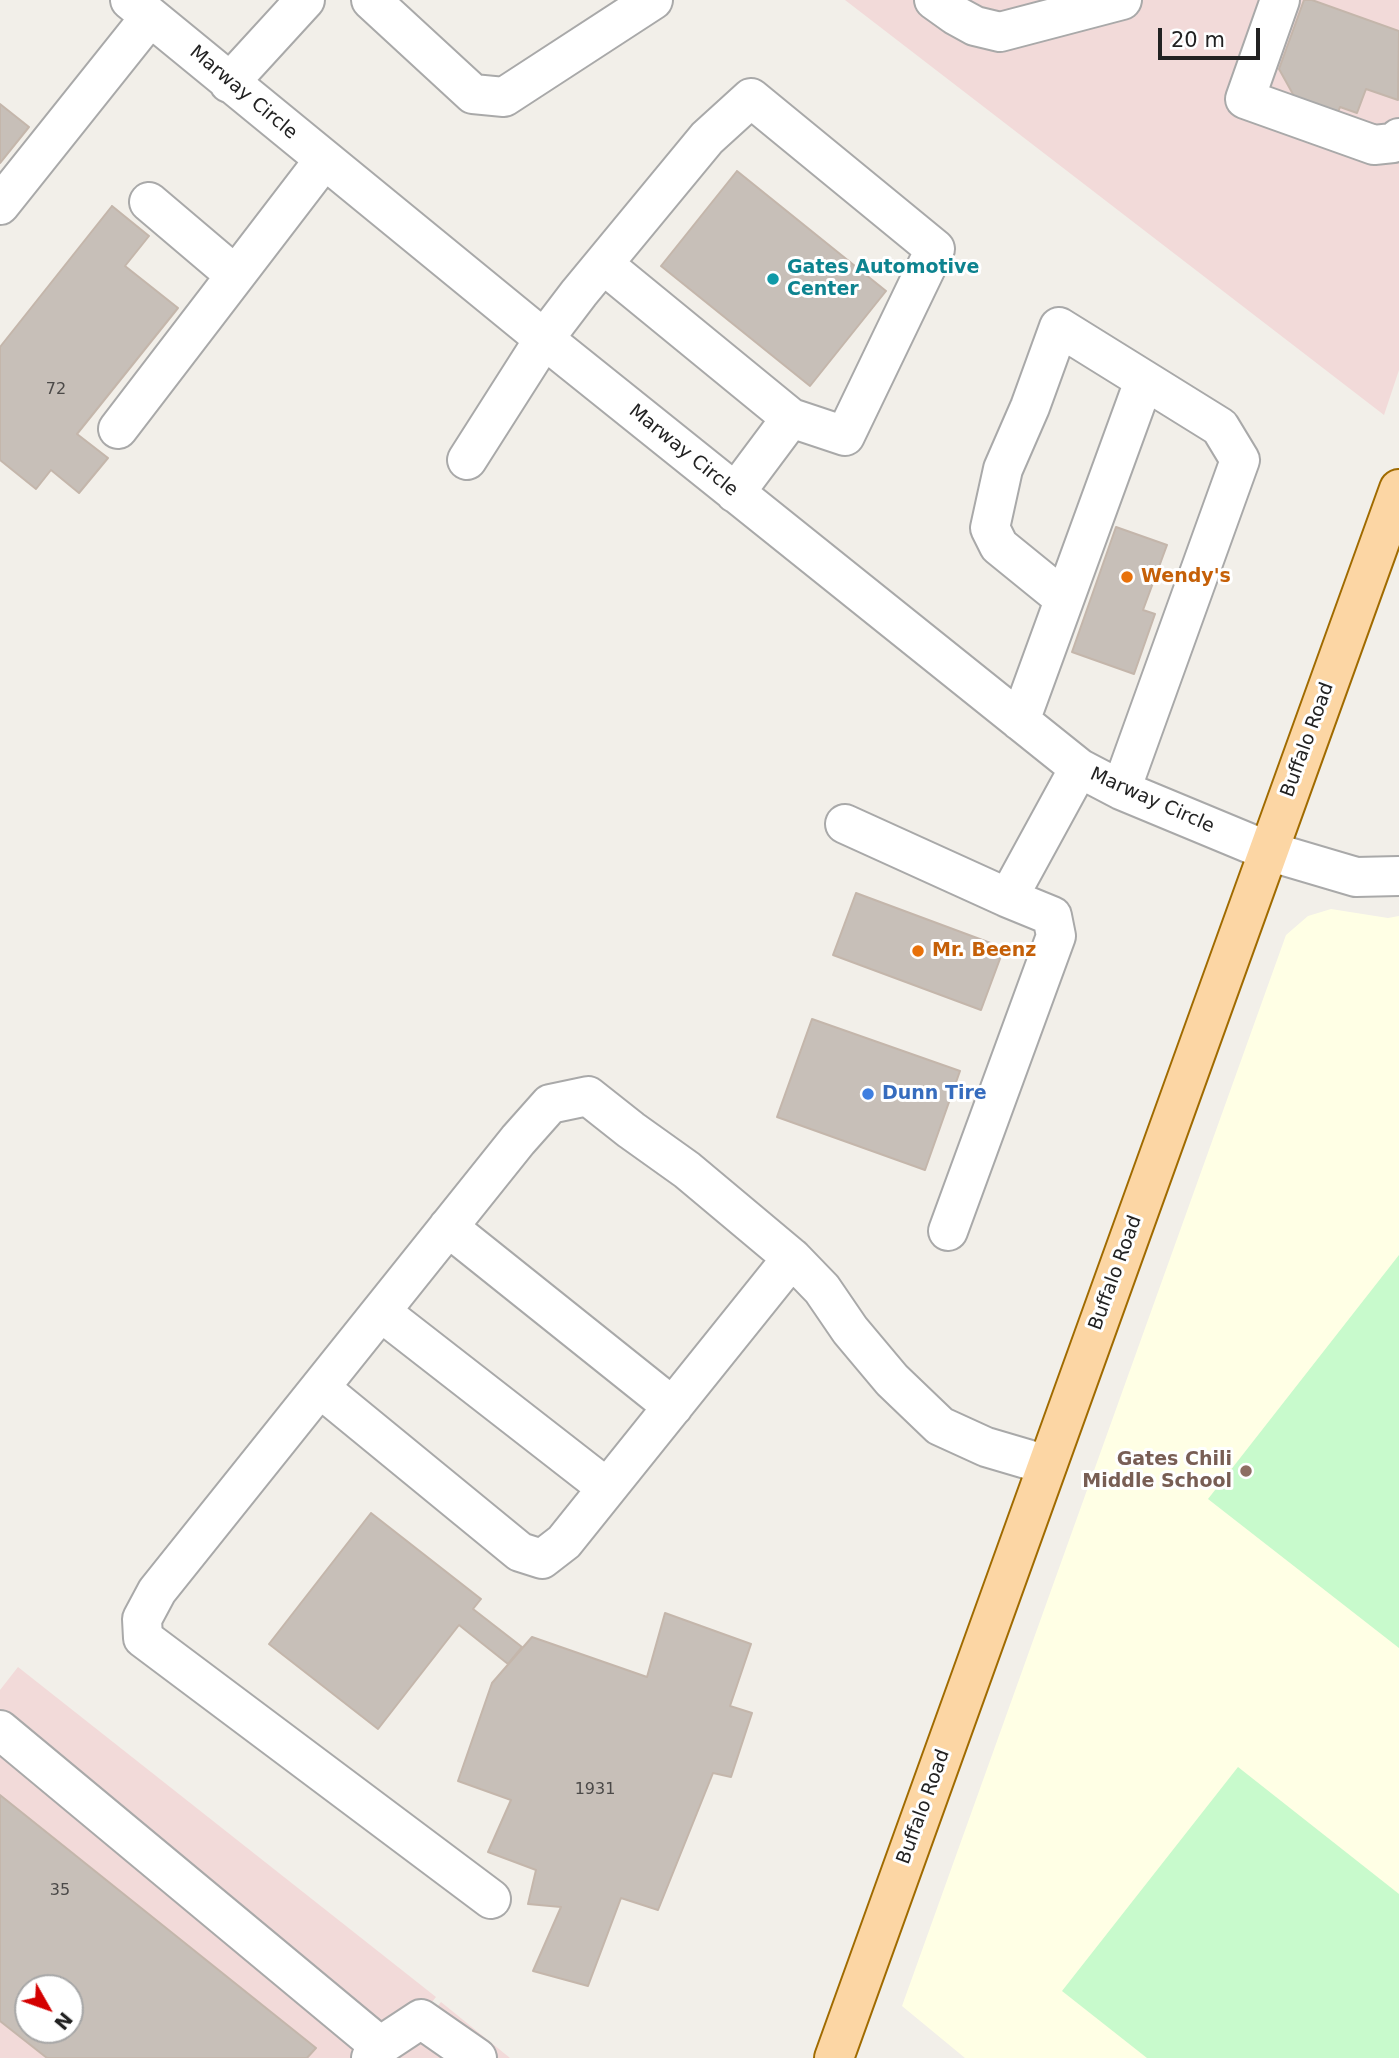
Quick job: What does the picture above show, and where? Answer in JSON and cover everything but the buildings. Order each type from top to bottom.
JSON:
[{"type":"main road","name":"Buffalo Road","points":[[834,2058],[1399,489]]},
{"type":"street","points":[[229,83],[305,0]]},
{"type":"street","points":[[371,0],[473,94],[504,97],[653,0]]},
{"type":"street","points":[[934,0],[975,26],[1000,32],[1122,0]]},
{"type":"street","points":[[1280,0],[1245,99],[1374,145],[1392,143],[1399,138]]},
{"type":"street","points":[[0,205],[140,8]]},
{"type":"street","name":"Marway Circle","points":[[140,8],[544,339],[1079,768],[1121,790],[1268,850],[1356,877],[1399,876]]},
{"type":"street","points":[[467,460],[544,339],[603,264],[707,138],[751,98],[935,248],[845,436],[791,418],[603,264]]},
{"type":"street","points":[[118,429],[324,160]]},
{"type":"street","points":[[149,202],[235,275]]},
{"type":"street","points":[[1063,598],[999,546],[990,528],[1003,468],[1030,407],[1059,327],[1220,427],[1240,460],[1121,790]]},
{"type":"street","points":[[1020,721],[1144,381]]},
{"type":"street","points":[[735,492],[791,418]]},
{"type":"street","points":[[1008,898],[1079,768]]},
{"type":"street","points":[[845,824],[1052,916],[1056,936],[948,1231]]},
{"type":"street","points":[[491,1899],[143,1638],[142,1619],[157,1591],[448,1227],[550,1104],[588,1096],[687,1170],[792,1258],[822,1289],[849,1330],[892,1380],[940,1426],[986,1447],[1047,1465]]},
{"type":"street","points":[[448,1227],[673,1407]]},
{"type":"street","points":[[320,1388],[520,1552],[542,1559],[564,1542],[792,1258]]},
{"type":"street","points":[[381,1312],[607,1488]]},
{"type":"street","points":[[0,1730],[376,2052],[421,2019],[477,2058]]},
{"type":"shaded area","points":[[845,0],[1399,0],[1399,370],[1384,415]]},
{"type":"shaded area","name":"Gates Chili Middle School","points":[[1331,909],[1388,918],[1399,916],[1399,2058],[965,2058],[902,2006],[1286,935],[1308,916]]},
{"type":"shaded area","points":[[18,1667],[436,1997],[387,2058],[0,2058],[0,1690]]},
{"type":"shaded area","points":[[441,2002],[510,2058],[397,2058]]},
{"type":"green space","points":[[1399,1255],[1399,1648],[1208,1499]]},
{"type":"green space","points":[[1238,1767],[1399,1894],[1399,2058],[1147,2058],[1062,1991]]},
{"type":"place","name":"Gates Automotive Center","points":[[773,279]]},
{"type":"place","name":"Wendy's","points":[[1127,577]]},
{"type":"place","name":"Mr. Beenz","points":[[918,951]]},
{"type":"place","name":"Dunn Tire","points":[[868,1094]]},
{"type":"place","name":"Gates Chili Middle School","points":[[1246,1471]]}]
